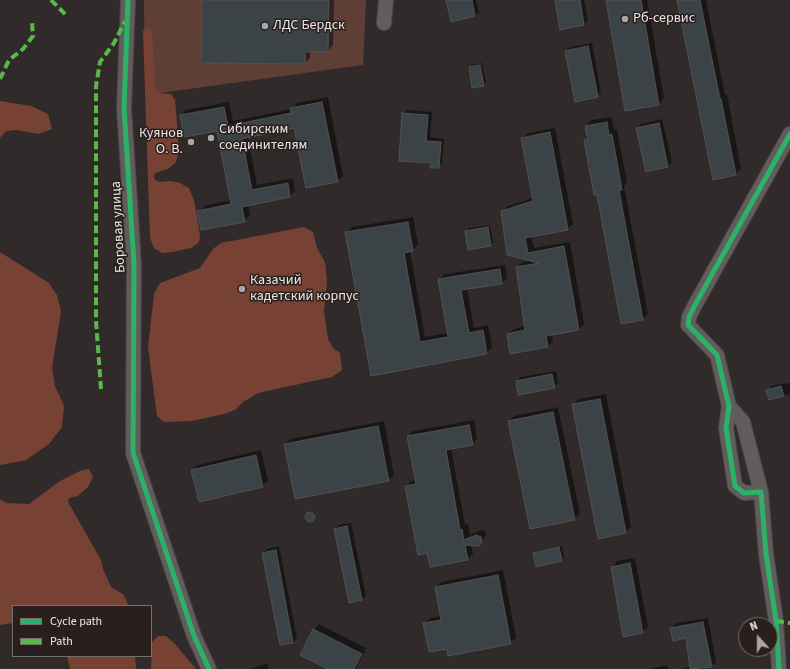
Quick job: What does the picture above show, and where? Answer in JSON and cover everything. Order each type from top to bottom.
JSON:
[{"type":"street","name":"Боровая улица","points":[[128,0],[124,108],[134,264],[133,453],[194,636],[210,669]]},
{"type":"street","points":[[384,23],[386,0]]},
{"type":"street","points":[[762,492],[744,493],[735,486],[726,428],[729,406],[717,355],[688,325],[689,317],[725,249],[790,134]]},
{"type":"street","points":[[729,406],[743,422],[762,492],[766,554],[776,621],[779,669]]},
{"type":"shaded area","points":[[144,0],[366,0],[363,65],[145,95]]},
{"type":"shaded area","points":[[147,27],[152,30],[155,88],[158,93],[171,94],[175,100],[179,149],[176,162],[168,169],[155,173],[154,177],[155,180],[160,182],[171,181],[180,183],[189,188],[194,200],[200,235],[199,242],[191,248],[162,253],[154,248],[150,238],[143,31]]},
{"type":"shaded area","points":[[0,101],[31,106],[48,114],[52,129],[38,134],[16,130],[6,131],[0,138]]},
{"type":"shaded area","points":[[304,227],[313,232],[317,248],[325,262],[327,282],[324,312],[328,339],[333,348],[340,353],[342,370],[332,377],[258,393],[243,402],[235,410],[224,414],[192,421],[164,422],[157,416],[148,347],[154,294],[160,283],[200,268],[213,249],[221,243]]},
{"type":"shaded area","points":[[0,252],[49,283],[57,295],[61,311],[52,368],[55,386],[64,406],[62,427],[49,444],[26,460],[0,465]]},
{"type":"shaded area","points":[[89,469],[93,477],[88,487],[78,496],[69,498],[68,502],[101,560],[103,569],[111,587],[123,594],[128,605],[12,605],[12,623],[0,625],[0,499],[6,503],[29,504],[60,481],[80,471]]},
{"type":"shaded area","points":[[158,636],[166,636],[175,644],[196,669],[151,669],[152,642]]},
{"type":"shaded area","points":[[67,657],[135,657],[136,669],[70,669]]},
{"type":"building","name":"ЛДС Бердск","points":[[202,0],[329,0],[328,52],[305,52],[305,64],[201,63]]},
{"type":"building","points":[[446,0],[472,0],[475,16],[451,22]]},
{"type":"building","points":[[555,0],[580,0],[584,25],[560,30]]},
{"type":"building","points":[[606,0],[641,0],[659,105],[625,111]]},
{"type":"building","points":[[677,0],[700,0],[736,175],[713,180]]},
{"type":"building","points":[[588,46],[598,97],[575,102],[565,51]]},
{"type":"building","points":[[480,65],[484,86],[472,88],[469,67]]},
{"type":"building","points":[[322,102],[338,182],[306,188],[294,128],[242,139],[252,190],[288,183],[290,197],[242,207],[245,222],[201,230],[197,211],[231,204],[217,131],[184,137],[180,115],[224,107],[228,126],[291,113],[290,108]]},
{"type":"building","points":[[402,113],[428,115],[426,141],[441,142],[439,168],[430,168],[431,163],[399,161]]},
{"type":"building","points":[[607,122],[609,135],[612,134],[622,190],[619,190],[643,320],[621,324],[597,195],[594,195],[584,140],[588,140],[585,126]]},
{"type":"building","points":[[659,123],[668,167],[646,172],[636,128]]},
{"type":"building","points":[[550,132],[568,230],[525,238],[528,253],[564,246],[579,330],[546,336],[548,347],[510,354],[507,334],[525,330],[516,267],[539,263],[507,255],[501,211],[533,201],[521,138]]},
{"type":"building","points":[[408,222],[413,251],[404,253],[420,342],[448,337],[438,279],[500,269],[502,284],[461,290],[469,333],[483,330],[487,354],[371,376],[345,232]]},
{"type":"building","points":[[488,227],[491,246],[468,250],[465,231]]},
{"type":"building","points":[[552,374],[555,388],[518,395],[516,381]]},
{"type":"building","points":[[781,386],[784,396],[769,400],[766,390]]},
{"type":"building","points":[[600,399],[626,533],[598,539],[572,404]]},
{"type":"building","points":[[553,412],[575,520],[530,529],[508,421]]},
{"type":"building","points":[[469,425],[473,445],[446,450],[460,530],[462,529],[464,540],[476,535],[481,537],[482,541],[480,545],[477,546],[465,545],[468,560],[430,567],[427,553],[418,555],[405,486],[416,484],[407,436]]},
{"type":"building","points":[[378,426],[389,481],[295,499],[284,444]]},
{"type":"building","points":[[256,455],[263,487],[199,502],[191,470]]},
{"type":"building","points":[[308,512],[312,512],[314,513],[314,521],[308,522],[305,519],[305,515]]},
{"type":"building","points":[[347,526],[362,600],[349,603],[334,529]]},
{"type":"building","points":[[559,547],[562,561],[536,567],[533,553]]},
{"type":"building","points":[[276,550],[293,643],[280,645],[262,553]]},
{"type":"building","points":[[630,563],[643,633],[623,637],[611,567]]},
{"type":"building","points":[[498,575],[511,644],[448,656],[447,649],[429,652],[423,623],[441,620],[435,587]]},
{"type":"building","points":[[703,622],[712,667],[690,669],[686,638],[673,641],[670,628]]},
{"type":"building","points":[[313,629],[362,654],[354,669],[328,669],[300,655]]},
{"type":"marked path","points":[[51,0],[68,17]]},
{"type":"marked path","points":[[101,389],[96,321],[96,86],[100,62],[114,43],[125,21]]},
{"type":"marked path","points":[[0,79],[9,60],[23,49],[33,36],[32,22]]},
{"type":"marked path","points":[[778,621],[790,623]]},
{"type":"cycle path","points":[[128,0],[124,108],[134,264],[133,453],[194,636],[209,669]]},
{"type":"cycle path","points":[[779,669],[776,621],[766,554],[761,492],[744,493],[735,486],[726,428],[729,406],[717,355],[688,325],[689,317],[695,305],[790,134]]},
{"type":"place","name":"Рб-сервис","points":[[625,19]]},
{"type":"place","name":"ЛДС Бердск","points":[[265,26]]},
{"type":"place","name":"Сибирским соединителям","points":[[211,138]]},
{"type":"place","name":"Куянов О. В.","points":[[191,142]]},
{"type":"place","name":"Казачий кадетский корпус","points":[[242,289]]}]
